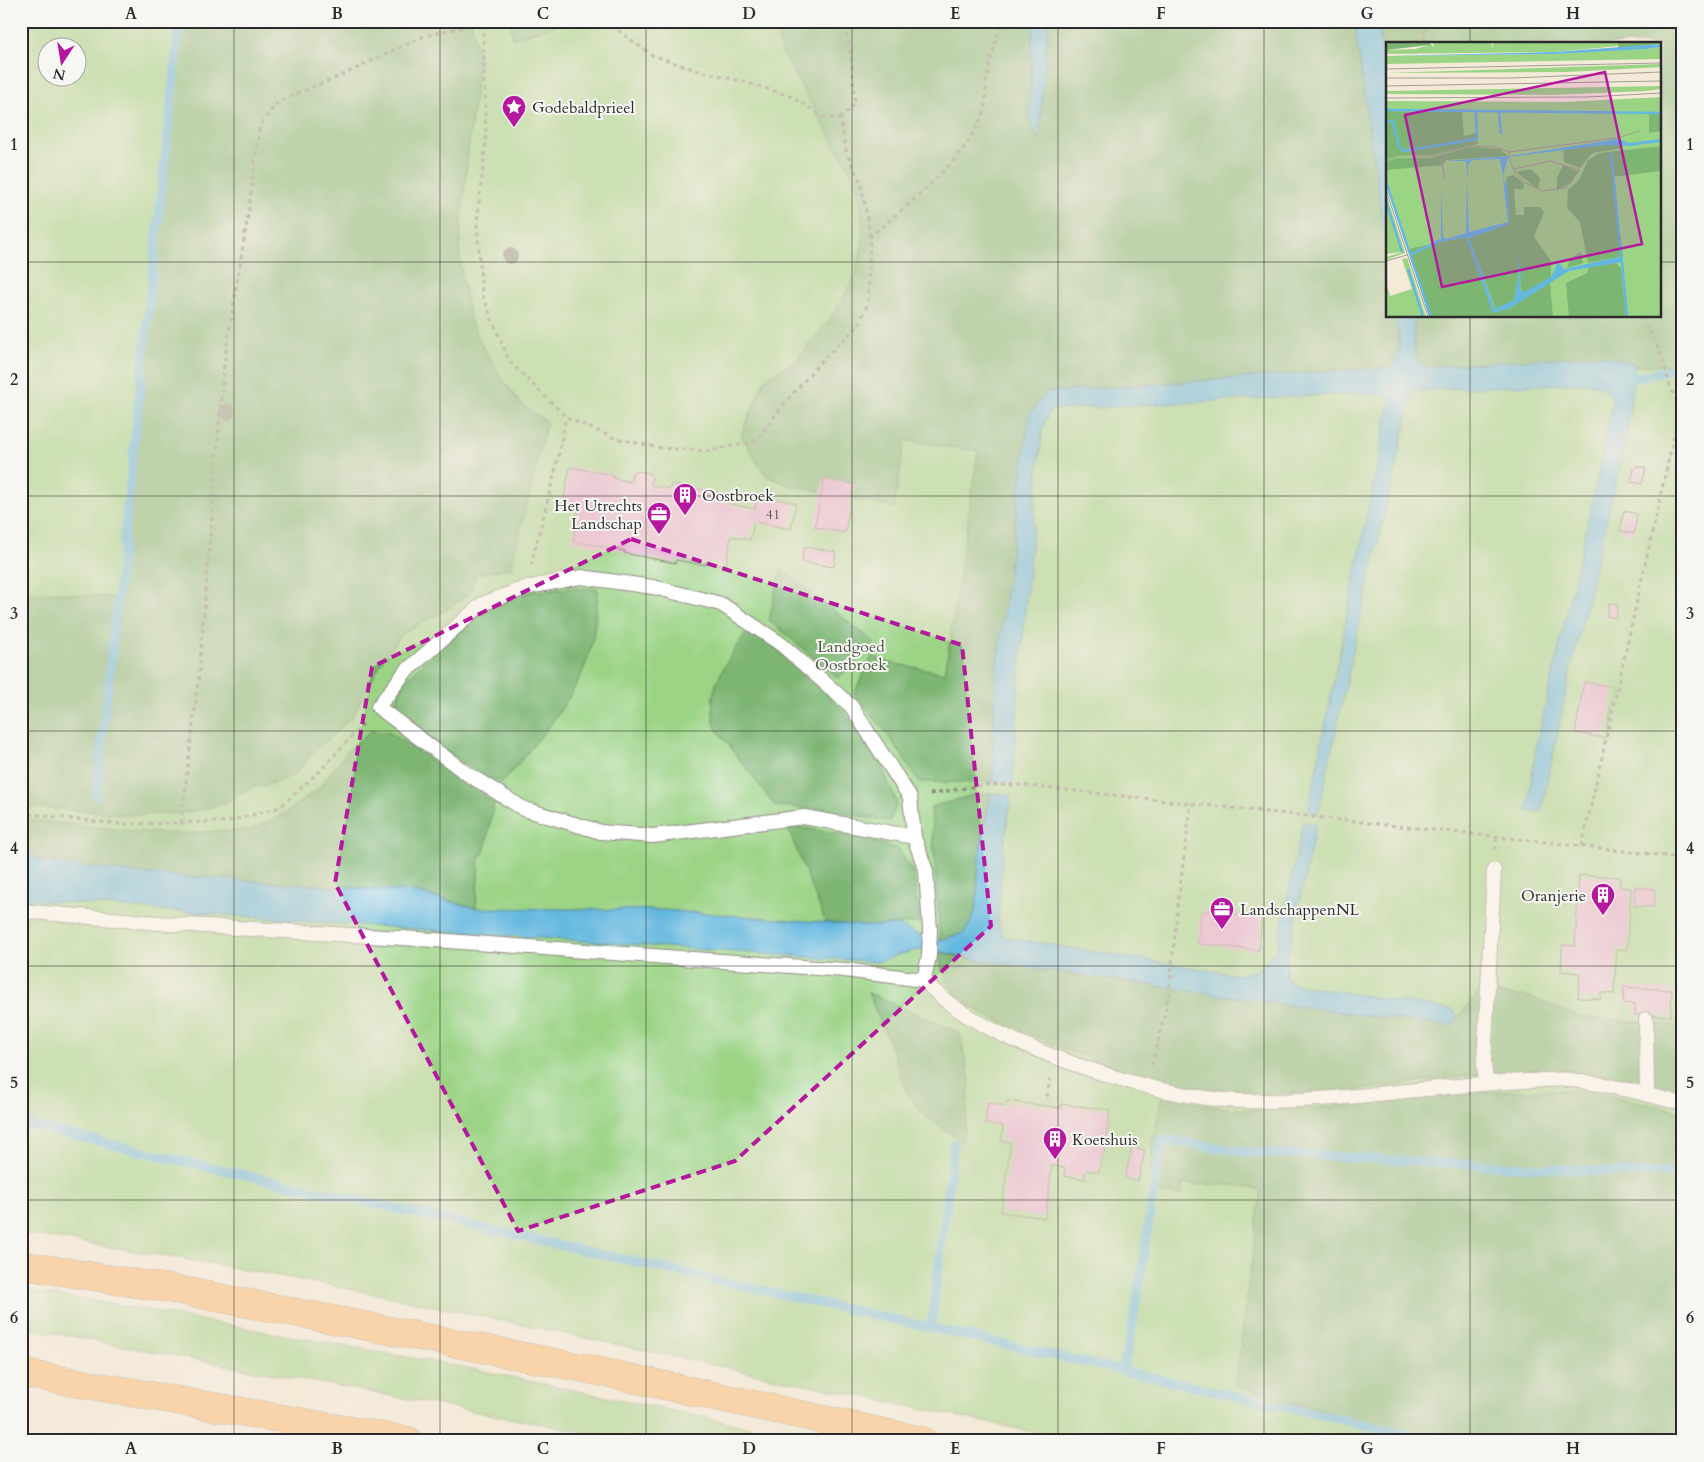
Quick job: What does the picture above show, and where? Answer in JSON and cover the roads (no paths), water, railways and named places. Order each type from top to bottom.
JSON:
[{"type":"highway","points":[[21,1266],[184,1291],[299,1313],[588,1370],[923,1441]]},
{"type":"highway","points":[[21,1373],[409,1441]]},
{"type":"lane","points":[[914,837],[804,817],[653,836],[601,832],[524,809],[466,773],[378,707],[405,672],[482,604],[525,588],[581,577],[652,587],[721,604],[780,644],[851,706],[910,797],[914,837],[926,871],[930,956],[924,980]]},
{"type":"lane","points":[[1486,1083],[1484,1063],[1494,870]]},
{"type":"lane","points":[[21,911],[170,924],[434,940],[824,969],[924,980],[936,994],[963,1013],[1031,1048],[1085,1068],[1147,1086],[1196,1096],[1240,1101],[1320,1100],[1486,1083],[1569,1080],[1648,1095],[1683,1104]]},
{"type":"lane","points":[[1646,1020],[1648,1095]]},
{"type":"water","points":[[1033,21],[1048,21],[1039,141],[1029,120]]},
{"type":"water","points":[[1354,21],[1378,21],[1386,75],[1386,247]]},
{"type":"water","points":[[1396,318],[1414,318],[1415,352],[1419,363],[1426,367],[1600,355],[1635,364],[1626,440],[1571,668],[1541,812],[1527,812],[1536,747],[1595,490],[1613,398],[1602,387],[1590,383],[1439,389],[1413,392],[1359,624],[1318,813],[1308,811],[1391,397],[1363,393],[1050,410],[1042,430],[1019,676],[1013,783],[992,782],[995,680],[1025,446],[1030,414],[1046,392],[1392,367],[1400,347]]},
{"type":"water","points":[[991,793],[1011,795],[1003,854],[998,923],[1004,937],[1238,975],[1257,971],[1277,949],[1303,822],[1316,824],[1288,956],[1286,976],[1289,982],[1453,1010],[1457,1016],[1455,1023],[1449,1026],[1354,1014],[982,961],[923,950],[911,951],[877,962],[21,899],[21,847],[40,861],[136,873],[413,892],[476,908],[663,910],[871,926],[897,925],[922,936],[940,940],[964,933],[974,915],[981,845]]},
{"type":"waterway","points":[[96,796],[180,21]]},
{"type":"waterway","points":[[1633,378],[1683,367]]},
{"type":"waterway","points":[[21,1123],[169,1158],[1438,1441]]},
{"type":"waterway","points":[[1122,1370],[1131,1335],[1162,1139],[1246,1152],[1634,1173],[1683,1172]]},
{"type":"waterway","points":[[931,1327],[954,1144]]},
{"type":"place","name":"Godebaldprieel","points":[[514,128]]},
{"type":"place","name":"Oostbroek","points":[[685,516]]},
{"type":"place","name":"Het Utrechts Landschap","points":[[659,535]]},
{"type":"place","name":"Oranjerie","points":[[1603,916]]},
{"type":"place","name":"LandschappenNL","points":[[1222,930]]},
{"type":"place","name":"Koetshuis","points":[[1055,1160]]},
{"type":"park label","name":"Landgoed Oostbroek","points":[[851,655]]}]
